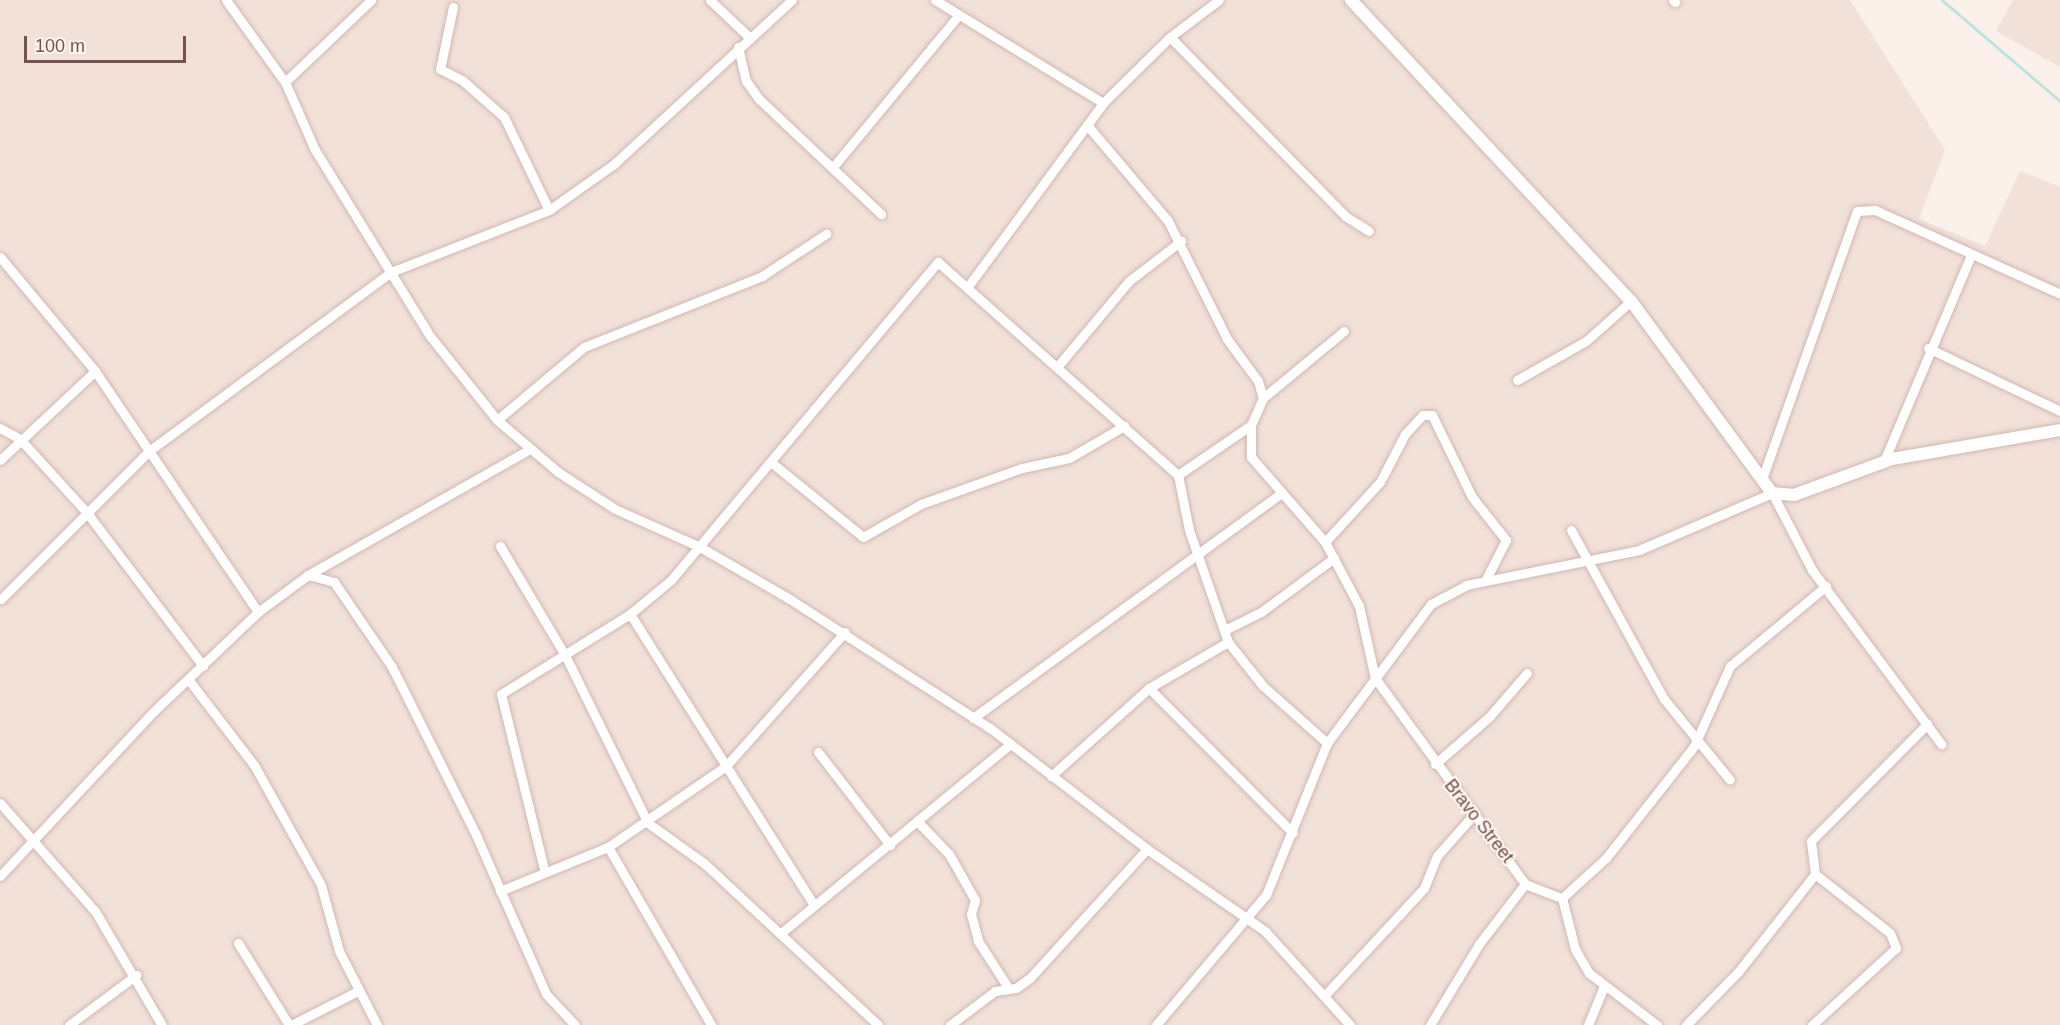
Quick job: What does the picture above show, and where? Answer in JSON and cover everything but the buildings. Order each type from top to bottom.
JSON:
[{"type":"street","points":[[226,0],[285,82],[315,150],[430,336],[497,420],[530,449],[615,509],[700,547],[845,632],[1010,744],[1147,849],[1246,921],[1265,931],[1350,1025]]},
{"type":"street","points":[[285,82],[371,0]]},
{"type":"street","points":[[710,0],[749,37]]},
{"type":"street","points":[[1,599],[149,451],[391,272],[549,210],[614,164],[749,37],[792,0]]},
{"type":"street","points":[[935,0],[957,17],[1069,78],[1103,104]]},
{"type":"street","points":[[969,285],[1103,104],[1170,37],[1219,0]]},
{"type":"street","points":[[1351,0],[1631,301],[1772,493],[1826,586],[1941,744]]},
{"type":"street","points":[[453,7],[440,69],[462,80],[504,117],[549,210]]},
{"type":"street","points":[[833,167],[957,17]]},
{"type":"street","points":[[1170,37],[1345,216],[1369,231]]},
{"type":"street","points":[[738,48],[746,81],[759,99],[881,214]]},
{"type":"street","points":[[1087,125],[1181,241],[1227,339],[1258,381],[1263,398]]},
{"type":"street","points":[[1762,479],[1857,211],[1875,210],[2060,294]]},
{"type":"street","points":[[497,420],[584,347],[762,276],[825,234]]},
{"type":"street","points":[[1057,367],[1129,281],[1181,241]]},
{"type":"street","points":[[1884,461],[1928,348],[1971,255]]},
{"type":"street","points":[[0,257],[94,371],[258,612]]},
{"type":"street","points":[[544,869],[500,698],[630,614],[671,580],[772,463],[934,265],[944,264],[969,285],[1178,475],[1200,557],[1228,642],[1263,686],[1327,743]]},
{"type":"street","points":[[1517,380],[1586,341],[1631,301]]},
{"type":"street","points":[[1344,330],[1263,398],[1251,425],[1254,466],[1282,493],[1325,542],[1359,606],[1375,678]]},
{"type":"street","points":[[1928,348],[2060,411]]},
{"type":"street","points":[[0,460],[94,371]]},
{"type":"street","points":[[1325,542],[1380,482],[1405,434],[1423,415],[1432,415],[1472,497],[1506,540],[1486,579]]},
{"type":"street","points":[[1178,475],[1251,425]]},
{"type":"street","points":[[772,463],[863,537],[921,504],[1022,468],[1070,458],[1124,426]]},
{"type":"street","points":[[0,428],[20,440],[87,513],[203,666]]},
{"type":"street","points":[[1156,1025],[1266,895],[1293,833],[1327,743],[1431,604],[1486,579],[1585,562],[1672,538],[1772,493],[1794,495],[1884,461],[2060,430]]},
{"type":"street","points":[[0,876],[35,841],[76,792],[258,612],[308,575],[530,449]]},
{"type":"street","points":[[973,718],[1200,557],[1282,493]]},
{"type":"street","points":[[1571,530],[1585,562],[1629,627],[1664,699],[1698,737],[1730,780]]},
{"type":"street","points":[[500,546],[565,655],[648,822],[705,864],[878,1025]]},
{"type":"street","points":[[1225,630],[1261,612],[1334,558]]},
{"type":"street","points":[[308,575],[334,582],[392,668],[500,891],[546,994],[575,1025]]},
{"type":"street","points":[[1562,898],[1606,858],[1698,737],[1730,666],[1826,586]]},
{"type":"street","points":[[630,614],[813,904]]},
{"type":"street","points":[[500,891],[544,869],[608,847],[648,822],[726,766],[845,632]]},
{"type":"street","points":[[1051,776],[1149,688],[1228,642]]},
{"type":"street","points":[[1435,764],[1489,717],[1527,674]]},
{"type":"street","name":"Bravo Street","points":[[1375,678],[1435,764],[1475,813],[1525,884]]},
{"type":"street","points":[[188,679],[254,765],[321,885],[339,951],[377,1025]]},
{"type":"street","points":[[1149,688],[1293,833]]},
{"type":"street","points":[[1812,1025],[1896,948],[1890,933],[1815,874],[1811,841],[1927,724]]},
{"type":"street","points":[[781,933],[813,904],[890,845],[1010,744]]},
{"type":"street","points":[[818,752],[890,845]]},
{"type":"street","points":[[0,803],[95,911],[136,975],[162,1025]]},
{"type":"street","points":[[1325,995],[1424,888],[1437,856],[1475,813]]},
{"type":"street","points":[[917,821],[949,854],[975,900],[971,914],[978,941],[1009,989]]},
{"type":"street","points":[[608,847],[711,1025]]},
{"type":"street","points":[[950,1025],[995,991],[1009,989],[1030,978],[1147,849]]},
{"type":"street","points":[[1686,1025],[1738,972],[1815,874]]},
{"type":"street","points":[[1430,1025],[1479,944],[1525,884],[1562,898]]},
{"type":"street","points":[[1562,898],[1575,950],[1604,986],[1657,1025]]},
{"type":"street","points":[[238,943],[290,1025],[358,991]]},
{"type":"street","points":[[69,1025],[136,975]]},
{"type":"street","points":[[1588,1025],[1604,986]]},
{"type":"shaded area","points":[[0,0],[1850,0],[1945,150],[1919,219],[1985,246],[2020,171],[2060,187],[2060,1025],[0,1025]]},
{"type":"shaded area","points":[[2013,0],[2060,0],[2060,67],[1996,31]]},
{"type":"waterway","points":[[1942,0],[2060,101]]}]
